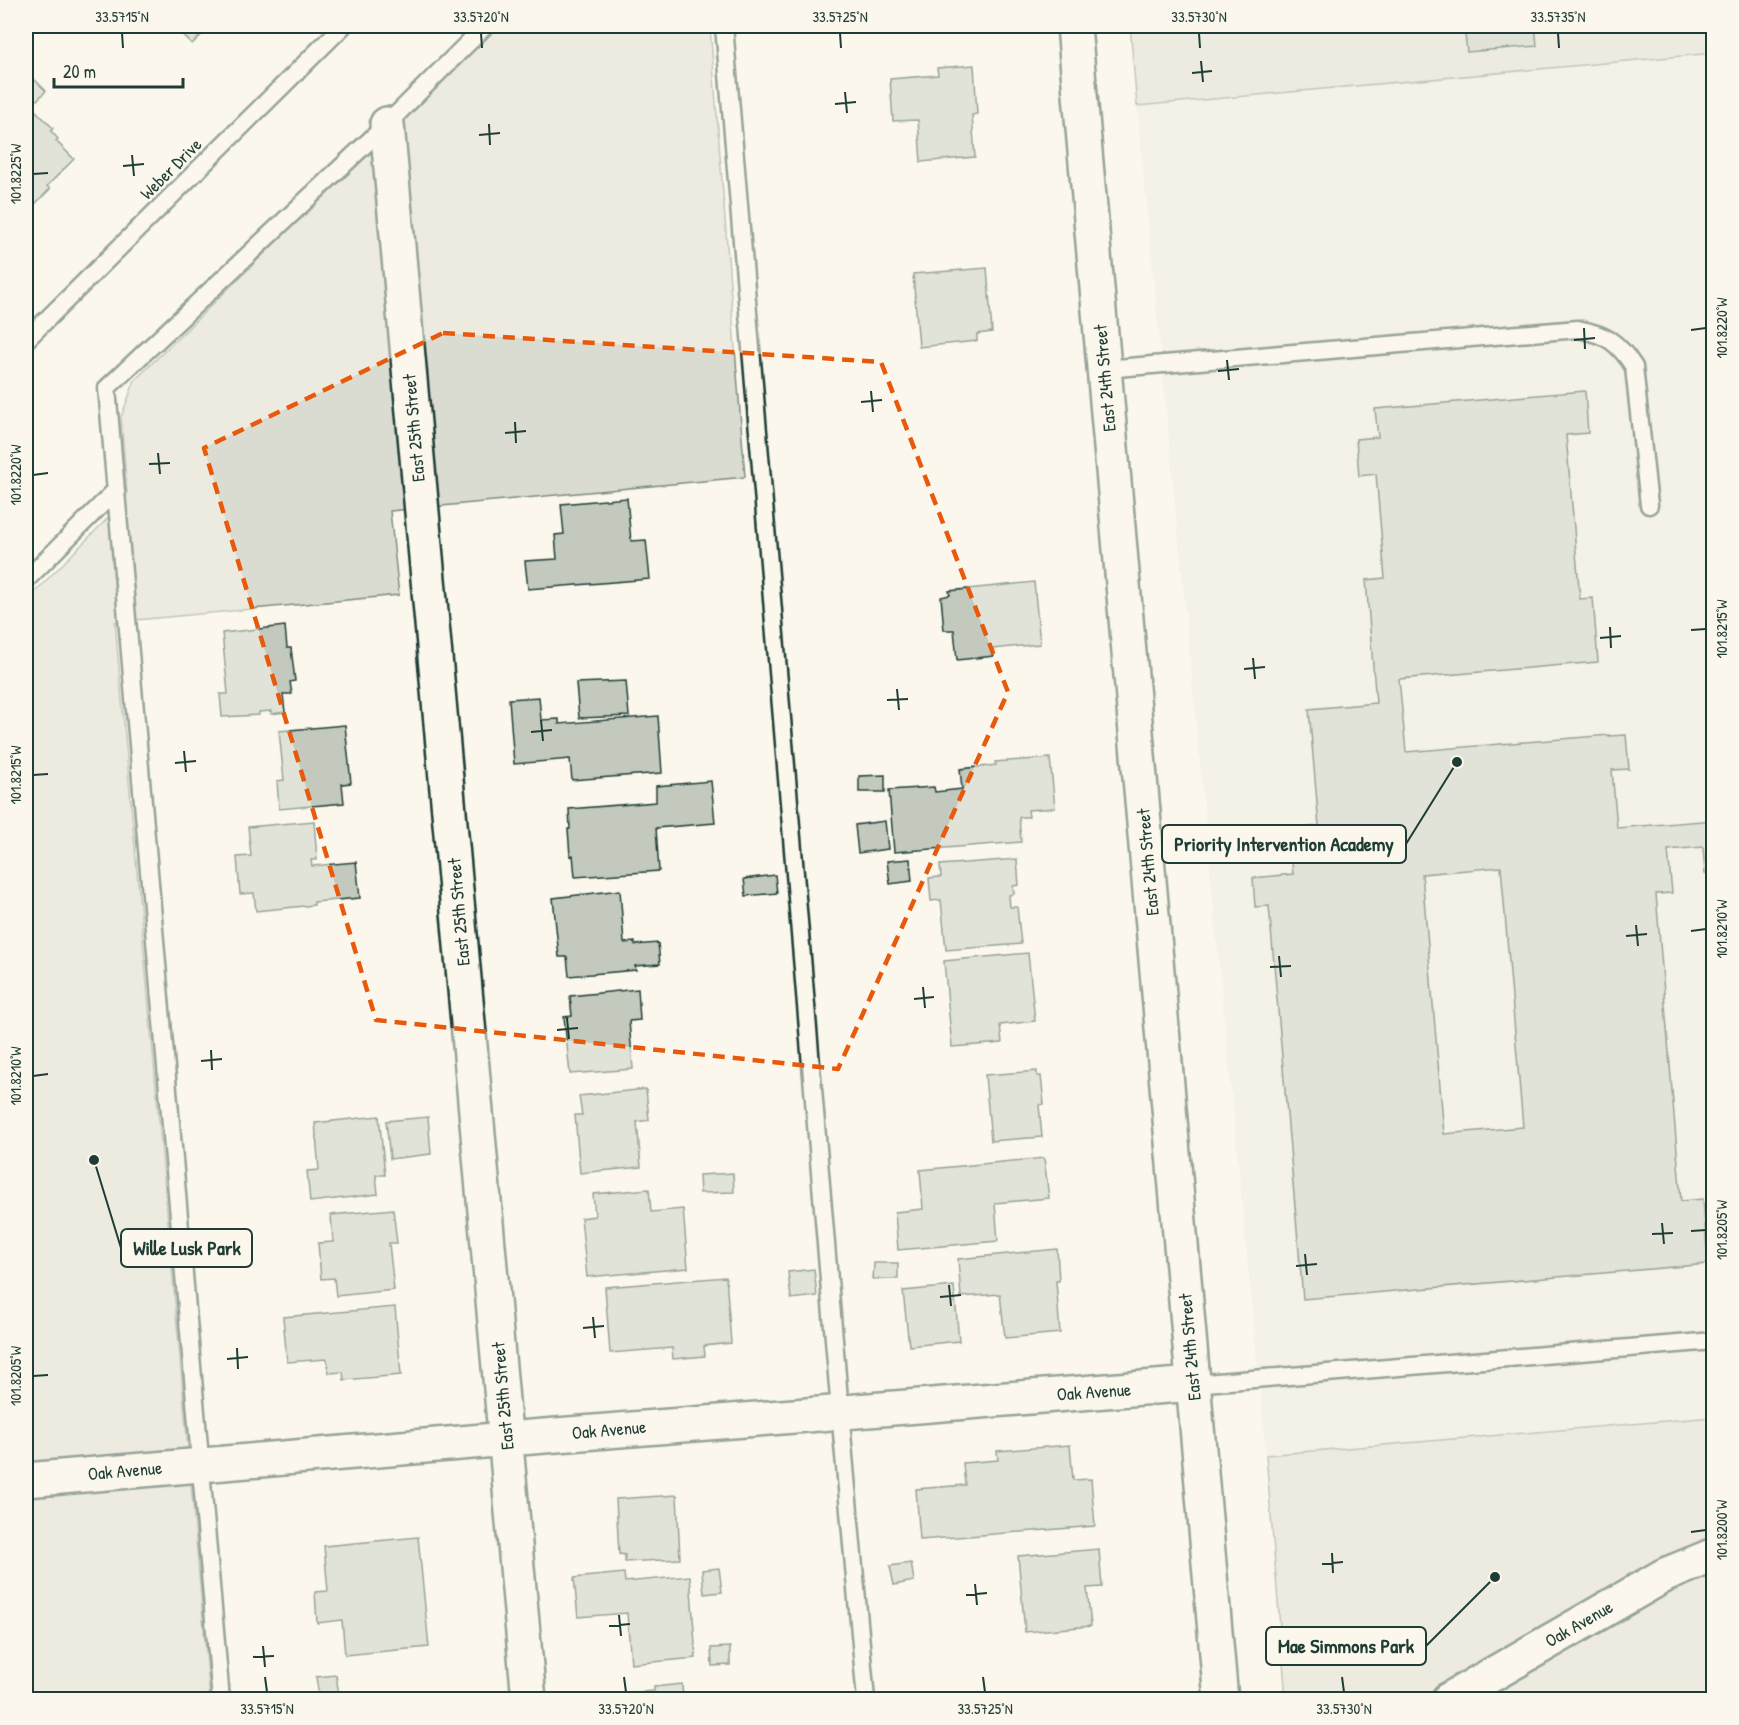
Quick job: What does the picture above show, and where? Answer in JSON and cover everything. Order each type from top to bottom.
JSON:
[{"type":"street","name":"East 24th Street","points":[[1074,26],[1221,1700]]},
{"type":"street","name":"East 25th Street","points":[[387,124],[529,1700]]},
{"type":"street","name":"Oak Avenue","points":[[26,1480],[840,1411],[1193,1384]]},
{"type":"street","name":"Oak Avenue","points":[[1448,1700],[1665,1575],[1713,1555]]},
{"type":"lane","name":"Weber Drive","points":[[26,340],[343,26]]},
{"type":"lane","points":[[221,1700],[107,387],[387,124],[485,26]]},
{"type":"lane","points":[[724,26],[840,1411],[867,1700]]},
{"type":"lane","points":[[1105,369],[1578,328],[1595,332],[1612,339],[1634,367],[1648,505]]},
{"type":"lane","points":[[26,580],[116,489]]},
{"type":"lane","points":[[1193,1384],[1713,1341]]},
{"type":"highlighted area","points":[[443,333],[881,362],[1008,692],[838,1069],[376,1020],[204,448]]},
{"type":"shaded area","points":[[497,26],[710,26],[745,477],[390,511],[399,595],[115,622],[210,1699],[26,1700],[26,601],[106,520],[127,494],[121,417],[135,380]]},
{"type":"shaded area","points":[[1130,26],[1713,26],[1714,53],[1137,106]]},
{"type":"shaded area","points":[[1713,53],[1713,1417],[1266,1455],[1137,106]]},
{"type":"shaded area","points":[[1713,1417],[1713,1699],[1286,1699],[1266,1455]]},
{"type":"building","points":[[173,26],[211,26],[192,44]]},
{"type":"building","points":[[1464,26],[1535,26],[1537,46],[1467,52]]},
{"type":"building","points":[[974,65],[977,114],[972,115],[975,157],[921,162],[918,120],[893,121],[890,79],[938,75],[937,68]]},
{"type":"building","points":[[26,71],[46,91],[31,106],[53,128],[51,131],[58,139],[56,141],[74,159],[47,186],[50,189],[26,213]]},
{"type":"building","points":[[987,268],[992,332],[977,334],[977,341],[919,347],[913,274]]},
{"type":"building","points":[[1585,391],[1588,433],[1566,435],[1580,599],[1593,598],[1598,662],[1399,679],[1406,752],[1626,735],[1629,769],[1612,770],[1617,828],[1714,820],[1714,874],[1705,874],[1703,847],[1668,850],[1672,893],[1656,894],[1681,1201],[1703,1199],[1708,1264],[1303,1299],[1269,906],[1255,907],[1253,878],[1293,874],[1289,829],[1319,826],[1309,709],[1376,703],[1366,580],[1385,578],[1376,474],[1359,476],[1356,439],[1378,437],[1375,409]],"holes":[[[1501,867],[1523,1127],[1444,1134],[1422,874]]]},
{"type":"building","points":[[627,498],[631,541],[646,540],[650,579],[528,589],[525,561],[557,559],[555,535],[564,534],[561,504]]},
{"type":"building","points":[[1034,582],[1040,644],[993,649],[994,656],[957,660],[954,630],[944,630],[941,597],[950,595],[949,591]]},
{"type":"building","points":[[285,626],[287,648],[291,648],[295,681],[290,682],[292,694],[283,694],[285,712],[271,714],[271,711],[259,712],[259,715],[222,717],[220,694],[228,694],[222,633]]},
{"type":"building","points":[[626,681],[629,716],[579,718],[576,683]]},
{"type":"building","points":[[539,697],[541,720],[559,719],[559,724],[658,716],[662,773],[572,780],[570,759],[514,764],[509,699]]},
{"type":"building","points":[[345,725],[351,783],[342,784],[344,803],[279,809],[277,781],[284,780],[279,731]]},
{"type":"building","points":[[1050,758],[1055,808],[1028,810],[1029,817],[1019,817],[1021,842],[894,852],[889,790],[934,787],[935,792],[962,789],[960,769],[996,765],[995,762]]},
{"type":"building","points":[[885,775],[885,792],[859,792],[859,776]]},
{"type":"building","points":[[711,781],[715,823],[656,828],[659,871],[575,877],[573,855],[570,856],[569,809],[656,802],[656,786]]},
{"type":"building","points":[[314,821],[317,860],[311,860],[312,866],[356,862],[360,898],[256,911],[254,893],[240,894],[237,857],[251,856],[248,827]]},
{"type":"building","points":[[885,821],[888,849],[858,853],[855,825]]},
{"type":"building","points":[[910,859],[912,881],[890,884],[887,861]]},
{"type":"building","points":[[1017,859],[1019,885],[1013,886],[1014,894],[1009,895],[1010,907],[1017,907],[1021,944],[946,950],[941,900],[931,901],[929,878],[941,877],[940,865]]},
{"type":"building","points":[[775,875],[777,893],[746,896],[744,879]]},
{"type":"building","points":[[620,890],[624,943],[635,942],[635,945],[658,943],[660,964],[635,966],[636,970],[569,976],[567,957],[559,957],[553,898]]},
{"type":"building","points":[[1028,953],[1035,1021],[1000,1025],[1002,1043],[952,1047],[944,961]]},
{"type":"building","points":[[638,989],[640,1020],[629,1021],[633,1069],[570,1074],[564,1017],[572,1016],[570,996]]},
{"type":"building","points":[[1037,1071],[1037,1076],[1041,1076],[1044,1104],[1039,1105],[1042,1137],[991,1141],[985,1075]]},
{"type":"building","points":[[646,1089],[649,1120],[637,1122],[641,1167],[580,1173],[575,1115],[582,1115],[579,1096]]},
{"type":"building","points":[[379,1116],[385,1175],[376,1175],[378,1194],[310,1202],[307,1171],[319,1170],[315,1123]]},
{"type":"building","points":[[428,1117],[431,1154],[390,1159],[386,1121]]},
{"type":"building","points":[[1044,1158],[1049,1198],[995,1203],[998,1241],[898,1250],[895,1212],[923,1209],[920,1170]]},
{"type":"building","points":[[733,1173],[734,1192],[700,1193],[699,1175]]},
{"type":"building","points":[[649,1189],[651,1212],[683,1209],[688,1268],[587,1277],[581,1218],[595,1216],[593,1194]]},
{"type":"building","points":[[393,1209],[397,1243],[389,1243],[394,1290],[336,1296],[334,1278],[321,1279],[318,1243],[333,1242],[331,1215]]},
{"type":"building","points":[[1057,1249],[1059,1281],[1056,1281],[1060,1333],[1005,1338],[1000,1294],[961,1297],[958,1259]]},
{"type":"building","points":[[874,1263],[898,1263],[898,1279],[873,1279]]},
{"type":"building","points":[[814,1269],[817,1296],[791,1299],[788,1272]]},
{"type":"building","points":[[726,1277],[731,1343],[704,1346],[705,1356],[673,1359],[672,1348],[610,1353],[605,1287]]},
{"type":"building","points":[[954,1286],[959,1341],[909,1346],[903,1291]]},
{"type":"building","points":[[395,1307],[401,1375],[344,1380],[343,1372],[329,1373],[327,1359],[287,1362],[283,1317]]},
{"type":"building","points":[[1070,1445],[1073,1480],[1091,1479],[1095,1526],[920,1540],[916,1489],[965,1485],[963,1463],[998,1460],[997,1451]]},
{"type":"building","points":[[677,1495],[680,1559],[625,1562],[625,1555],[619,1554],[616,1499]]},
{"type":"building","points":[[418,1537],[429,1647],[345,1655],[342,1620],[317,1623],[315,1592],[328,1591],[324,1546]]},
{"type":"building","points":[[1099,1549],[1102,1587],[1087,1588],[1091,1626],[1025,1632],[1018,1556]]},
{"type":"building","points":[[911,1563],[914,1581],[894,1585],[890,1566]]},
{"type":"building","points":[[719,1568],[722,1592],[704,1594],[702,1570]]},
{"type":"building","points":[[624,1573],[625,1582],[690,1576],[696,1658],[631,1664],[627,1613],[578,1617],[574,1578]]},
{"type":"building","points":[[730,1647],[730,1665],[712,1666],[711,1648]]},
{"type":"building","points":[[336,1675],[339,1695],[319,1697],[316,1677]]},
{"type":"building","points":[[682,1684],[683,1700],[625,1700],[624,1693],[654,1691],[654,1687]]},
{"type":"place","name":"Priority Intervention Academy","points":[[1457,762]]},
{"type":"place","name":"Wille Lusk Park","points":[[94,1160]]},
{"type":"place","name":"Mae Simmons Park","points":[[1495,1577]]}]
